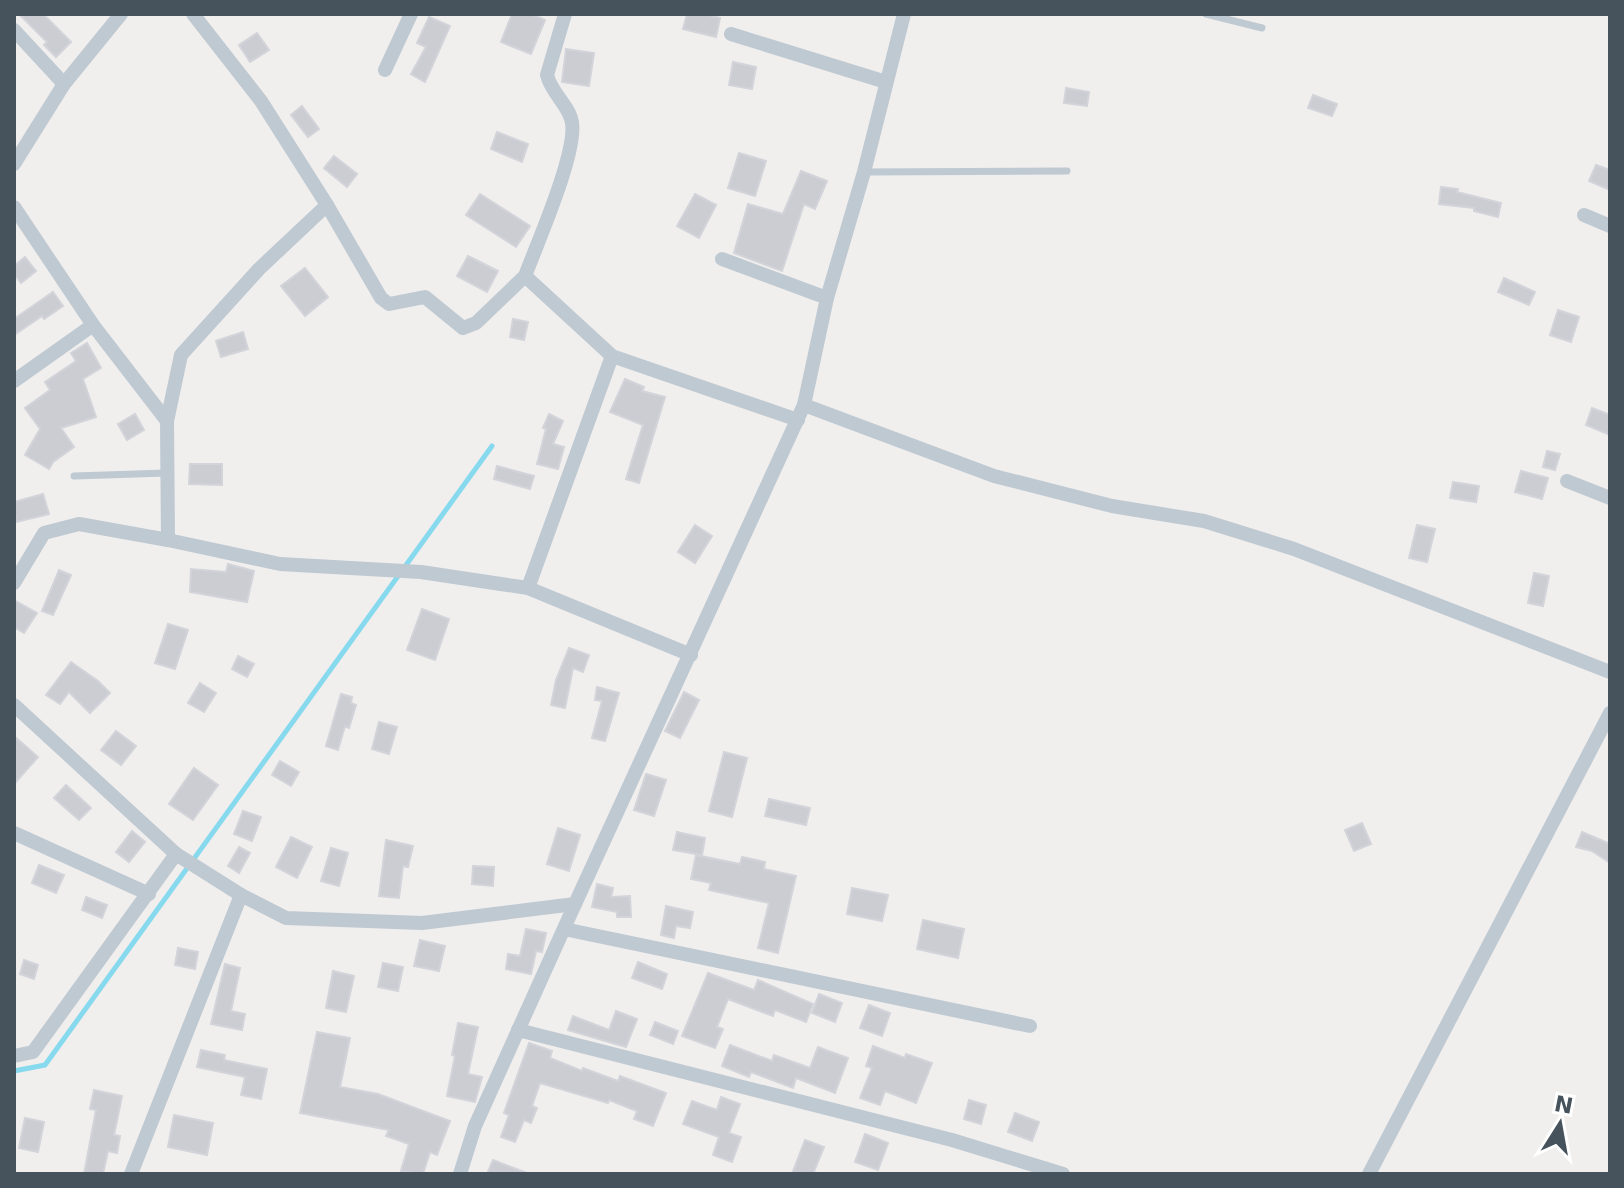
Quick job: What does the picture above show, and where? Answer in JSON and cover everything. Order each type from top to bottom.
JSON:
[{"type":"street","points":[[14,164],[64,84],[121,14]]},
{"type":"street","points":[[193,14],[261,101],[381,298],[389,304],[425,297],[463,328],[476,323],[525,276],[572,145],[573,121],[549,84],[547,75],[565,14]]},
{"type":"street","points":[[385,70],[411,14]]},
{"type":"street","points":[[460,1174],[475,1126],[804,405],[827,298],[864,172],[904,14]]},
{"type":"street","points":[[14,30],[64,84]]},
{"type":"street","points":[[731,34],[886,82]]},
{"type":"street","points":[[168,540],[167,421],[181,355],[259,269],[327,205]]},
{"type":"street","points":[[14,207],[20,233],[167,421]]},
{"type":"street","points":[[1584,215],[1610,226]]},
{"type":"street","points":[[722,259],[827,298]]},
{"type":"street","points":[[525,276],[612,356],[798,420]]},
{"type":"street","points":[[14,381],[93,325]]},
{"type":"street","points":[[528,588],[612,356]]},
{"type":"street","points":[[804,405],[994,476],[1112,506],[1204,521],[1294,549],[1610,672]]},
{"type":"street","points":[[1567,481],[1610,498]]},
{"type":"street","points":[[14,583],[44,533],[79,524],[280,564],[421,572],[528,588],[691,655]]},
{"type":"street","points":[[14,705],[187,861],[241,895],[286,918],[422,923],[575,904]]},
{"type":"street","points":[[1369,1174],[1610,713]]},
{"type":"street","points":[[14,833],[149,894]]},
{"type":"street","points":[[14,1056],[33,1052],[149,894],[187,861]]},
{"type":"street","points":[[131,1174],[241,895]]},
{"type":"street","points":[[564,929],[1030,1026]]},
{"type":"street","points":[[518,1030],[952,1140],[1063,1174]]},
{"type":"lane","points":[[1206,14],[1262,28]]},
{"type":"lane","points":[[864,172],[1067,171]]},
{"type":"lane","points":[[74,476],[167,473]]},
{"type":"building","points":[[19,14],[43,14],[71,42],[56,57],[44,45],[47,42]]},
{"type":"building","points":[[512,14],[531,14],[545,20],[531,54],[501,42]]},
{"type":"building","points":[[687,14],[720,18],[716,37],[683,29]]},
{"type":"building","points":[[429,17],[450,26],[425,82],[411,74],[426,47],[417,43]]},
{"type":"building","points":[[257,33],[269,50],[250,62],[239,45]]},
{"type":"building","points":[[566,49],[594,53],[589,86],[562,82]]},
{"type":"building","points":[[733,62],[756,67],[752,89],[729,85]]},
{"type":"building","points":[[1066,88],[1089,92],[1087,106],[1064,103]]},
{"type":"building","points":[[1313,95],[1337,104],[1332,116],[1308,108]]},
{"type":"building","points":[[302,106],[319,129],[308,137],[291,115]]},
{"type":"building","points":[[497,132],[528,144],[522,162],[491,149]]},
{"type":"building","points":[[739,153],[766,161],[755,196],[728,188]]},
{"type":"building","points":[[334,156],[357,174],[347,187],[324,168]]},
{"type":"building","points":[[1596,165],[1610,170],[1610,190],[1589,181]]},
{"type":"building","points":[[801,171],[827,181],[815,209],[804,204],[782,271],[734,253],[748,204],[783,214]]},
{"type":"building","points":[[1441,187],[1458,189],[1457,192],[1501,203],[1498,217],[1474,211],[1474,208],[1439,204]]},
{"type":"building","points":[[480,194],[530,226],[516,247],[466,215]]},
{"type":"building","points":[[695,194],[716,205],[699,238],[677,226]]},
{"type":"building","points":[[468,256],[498,271],[487,292],[457,276]]},
{"type":"building","points":[[25,257],[36,271],[21,283],[14,274],[14,266]]},
{"type":"building","points":[[305,268],[328,297],[305,316],[281,286]]},
{"type":"building","points":[[1504,278],[1535,292],[1529,305],[1498,292]]},
{"type":"building","points":[[53,292],[63,306],[14,335],[14,319]]},
{"type":"building","points":[[1558,310],[1579,317],[1571,342],[1550,335]]},
{"type":"building","points":[[513,319],[528,322],[524,340],[510,337]]},
{"type":"building","points":[[243,332],[248,349],[221,357],[216,341]]},
{"type":"building","points":[[87,343],[101,368],[83,379],[96,417],[61,428],[74,447],[53,462],[49,469],[25,455],[40,429],[25,408],[50,390],[45,382],[76,361],[71,353]]},
{"type":"building","points":[[625,379],[644,387],[642,391],[665,397],[639,483],[626,479],[643,425],[610,412]]},
{"type":"building","points":[[1592,408],[1610,415],[1610,435],[1586,425]]},
{"type":"building","points":[[135,414],[144,430],[127,440],[118,424]]},
{"type":"building","points":[[549,414],[563,421],[553,444],[564,447],[558,469],[537,464],[546,429],[543,428]]},
{"type":"building","points":[[1547,451],[1560,454],[1555,470],[1543,467]]},
{"type":"building","points":[[190,464],[222,464],[222,485],[189,484]]},
{"type":"building","points":[[497,466],[534,476],[530,489],[494,479]]},
{"type":"building","points":[[1521,471],[1548,478],[1542,499],[1515,492]]},
{"type":"building","points":[[1453,482],[1479,486],[1476,502],[1450,498]]},
{"type":"building","points":[[43,494],[49,514],[16,522],[14,502]]},
{"type":"building","points":[[695,525],[712,536],[695,563],[678,552]]},
{"type":"building","points":[[1417,525],[1435,529],[1427,562],[1409,558]]},
{"type":"building","points":[[228,564],[254,571],[247,602],[190,592],[191,569],[226,572]]},
{"type":"building","points":[[59,570],[71,575],[53,615],[42,611]]},
{"type":"building","points":[[1534,573],[1549,576],[1543,606],[1528,603]]},
{"type":"building","points":[[14,600],[37,613],[24,633],[14,627]]},
{"type":"building","points":[[422,609],[449,619],[435,660],[407,650]]},
{"type":"building","points":[[168,624],[188,630],[175,669],[155,663]]},
{"type":"building","points":[[569,648],[589,655],[583,672],[573,668],[565,708],[551,705],[556,680]]},
{"type":"building","points":[[238,656],[254,664],[247,677],[232,669]]},
{"type":"building","points":[[71,662],[110,693],[90,713],[69,692],[60,704],[46,695]]},
{"type":"building","points":[[200,683],[216,693],[204,712],[188,703]]},
{"type":"building","points":[[597,687],[619,693],[605,741],[592,738],[602,701],[595,700]]},
{"type":"building","points":[[684,692],[699,700],[680,738],[665,731]]},
{"type":"building","points":[[341,694],[352,697],[351,703],[356,705],[349,728],[345,726],[338,750],[326,746]]},
{"type":"building","points":[[379,722],[397,727],[389,754],[372,749]]},
{"type":"building","points":[[116,731],[136,746],[121,765],[101,750]]},
{"type":"building","points":[[14,736],[38,757],[14,784]]},
{"type":"building","points":[[724,752],[747,758],[732,817],[709,811]]},
{"type":"building","points":[[280,761],[299,772],[291,786],[272,775]]},
{"type":"building","points":[[194,768],[218,785],[193,820],[169,804]]},
{"type":"building","points":[[646,774],[666,780],[654,816],[634,810]]},
{"type":"building","points":[[66,785],[91,808],[79,820],[54,798]]},
{"type":"building","points":[[769,799],[810,808],[806,825],[765,816]]},
{"type":"building","points":[[243,811],[261,817],[252,841],[234,834]]},
{"type":"building","points":[[1362,823],[1371,844],[1354,851],[1345,830]]},
{"type":"building","points":[[558,828],[580,835],[569,871],[547,864]]},
{"type":"building","points":[[132,831],[145,842],[129,862],[116,852]]},
{"type":"building","points":[[677,832],[705,838],[702,855],[673,850]]},
{"type":"building","points":[[1582,832],[1610,844],[1610,863],[1592,851],[1576,847]]},
{"type":"building","points":[[291,837],[312,847],[297,878],[276,867]]},
{"type":"building","points":[[386,840],[413,846],[408,867],[403,866],[399,898],[379,896]]},
{"type":"building","points":[[239,847],[250,853],[239,873],[228,866]]},
{"type":"building","points":[[331,848],[348,853],[339,886],[321,881]]},
{"type":"building","points":[[696,855],[740,864],[742,857],[765,862],[764,869],[796,876],[778,953],[758,948],[769,903],[709,890],[711,883],[691,879]]},
{"type":"building","points":[[39,865],[64,875],[56,893],[32,883]]},
{"type":"building","points":[[473,866],[494,867],[493,886],[472,884]]},
{"type":"building","points":[[597,884],[613,888],[611,897],[630,896],[631,917],[617,917],[617,912],[592,907]]},
{"type":"building","points":[[852,888],[888,895],[882,921],[847,914]]},
{"type":"building","points":[[86,897],[107,905],[102,918],[82,910]]},
{"type":"building","points":[[666,906],[693,912],[690,928],[676,926],[674,938],[661,935]]},
{"type":"building","points":[[923,920],[964,929],[958,958],[917,949]]},
{"type":"building","points":[[526,929],[546,933],[542,952],[536,951],[531,974],[506,969],[508,954],[520,956]]},
{"type":"building","points":[[420,940],[445,946],[439,971],[414,966]]},
{"type":"building","points":[[178,948],[198,952],[195,969],[175,965]]},
{"type":"building","points":[[24,960],[38,965],[34,979],[20,974]]},
{"type":"building","points":[[638,962],[667,974],[662,989],[632,978]]},
{"type":"building","points":[[383,963],[403,967],[398,991],[378,987]]},
{"type":"building","points":[[225,964],[240,968],[231,1011],[245,1014],[242,1030],[211,1024]]},
{"type":"building","points":[[333,971],[354,976],[346,1012],[326,1008]]},
{"type":"building","points":[[708,973],[754,990],[758,980],[813,1004],[806,1022],[775,1010],[773,1016],[728,999],[717,1027],[723,1029],[715,1048],[682,1036]]},
{"type":"building","points":[[819,994],[842,1003],[835,1022],[812,1013]]},
{"type":"building","points":[[869,1005],[890,1013],[882,1036],[860,1028]]},
{"type":"building","points":[[616,1011],[637,1019],[626,1047],[568,1030],[573,1016],[609,1030]]},
{"type":"building","points":[[655,1022],[678,1031],[673,1044],[650,1035]]},
{"type":"building","points":[[458,1023],[478,1027],[468,1074],[482,1077],[475,1102],[447,1096]]},
{"type":"building","points":[[317,1032],[350,1038],[340,1087],[378,1094],[450,1121],[437,1155],[430,1152],[423,1174],[401,1171],[409,1144],[386,1136],[389,1130],[300,1113]]},
{"type":"building","points":[[529,1043],[552,1051],[550,1058],[582,1071],[583,1068],[618,1081],[620,1076],[666,1093],[653,1126],[634,1119],[637,1111],[609,1100],[608,1103],[540,1083],[532,1106],[537,1108],[531,1123],[524,1120],[515,1142],[501,1137],[509,1115],[504,1113]]},
{"type":"building","points":[[730,1045],[772,1061],[774,1055],[810,1068],[818,1047],[848,1058],[835,1093],[796,1078],[793,1088],[751,1072],[749,1077],[722,1066]]},
{"type":"building","points":[[873,1046],[905,1058],[906,1054],[932,1063],[916,1103],[885,1091],[880,1105],[860,1098],[872,1068],[866,1066]]},
{"type":"building","points":[[201,1050],[225,1055],[224,1060],[267,1069],[261,1099],[241,1095],[245,1077],[197,1067]]},
{"type":"building","points":[[94,1090],[122,1096],[114,1135],[120,1136],[117,1153],[108,1151],[103,1174],[84,1174],[96,1110],[90,1109]]},
{"type":"building","points":[[721,1097],[740,1104],[729,1133],[741,1137],[732,1162],[713,1155],[719,1137],[683,1124],[692,1101],[717,1110]]},
{"type":"building","points":[[969,1100],[986,1105],[981,1124],[964,1119]]},
{"type":"building","points":[[1015,1113],[1039,1122],[1032,1141],[1008,1132]]},
{"type":"building","points":[[174,1115],[213,1123],[207,1155],[168,1147]]},
{"type":"building","points":[[25,1118],[44,1122],[38,1152],[19,1148]]},
{"type":"building","points":[[865,1134],[888,1143],[878,1170],[855,1162]]},
{"type":"building","points":[[805,1140],[824,1147],[813,1174],[792,1174]]},
{"type":"building","points":[[493,1160],[527,1173],[527,1174],[487,1174]]},
{"type":"waterway","points":[[14,1071],[45,1065],[492,446]]}]
